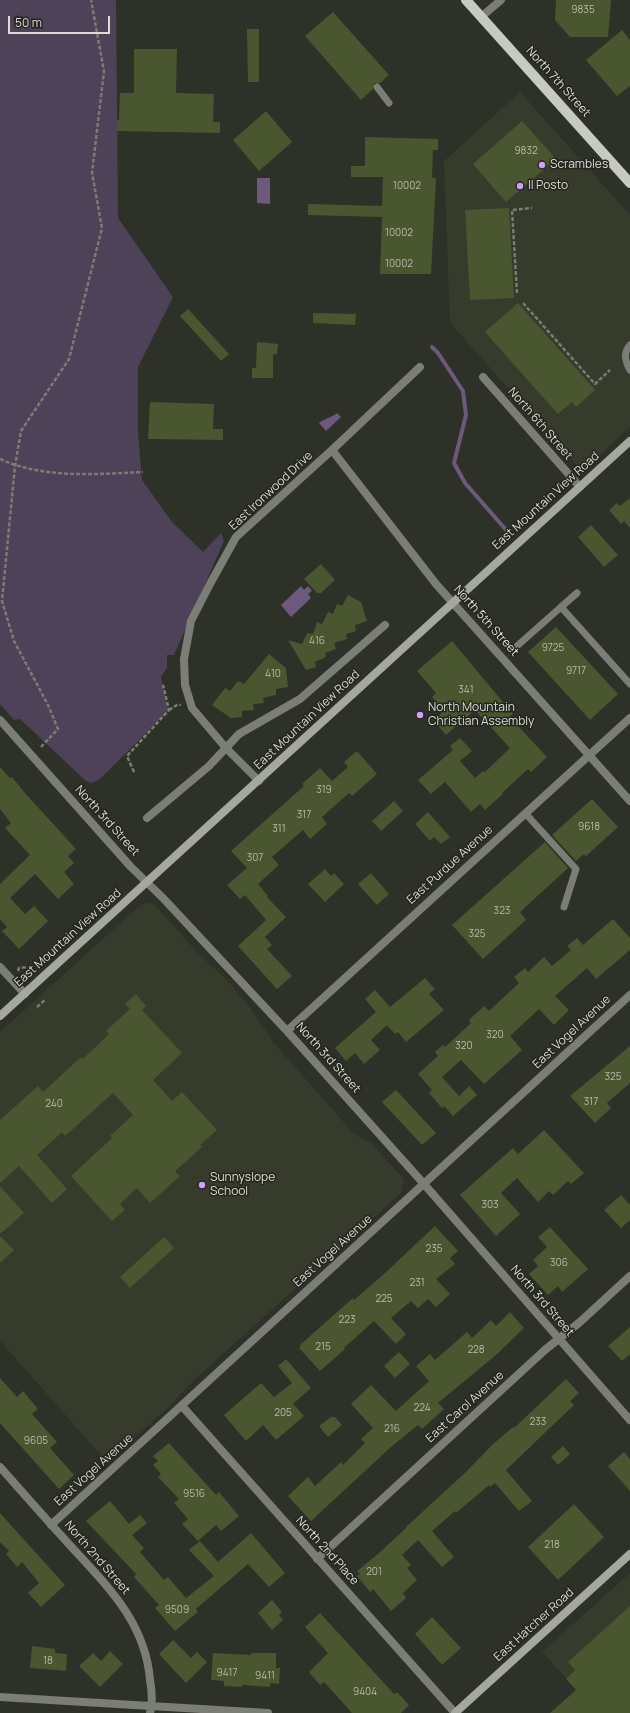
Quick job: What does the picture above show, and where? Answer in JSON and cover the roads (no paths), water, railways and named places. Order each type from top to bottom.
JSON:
[{"type":"main road","name":"North 7th Street","points":[[466,0],[630,183]]},
{"type":"street","points":[[481,17],[501,0]]},
{"type":"street","name":"East Ironwood Drive","points":[[259,781],[226,748],[192,708],[185,685],[184,659],[192,621],[210,584],[236,537],[332,450],[420,367]]},
{"type":"street","name":"North 6th Street","points":[[483,377],[580,487]]},
{"type":"street","name":"East Mountain View Road","points":[[0,1016],[630,441]]},
{"type":"street","name":"North 5th Street","points":[[332,450],[436,584],[630,802]]},
{"type":"street","points":[[147,818],[208,766],[239,734],[300,699],[385,624]]},
{"type":"street","name":"East Purdue Avenue","points":[[288,1031],[630,718]]},
{"type":"street","name":"North 3rd Street","points":[[0,720],[131,867],[288,1031],[630,1420]]},
{"type":"street","points":[[0,966],[25,994]]},
{"type":"street","name":"East Vogel Avenue","points":[[51,1525],[630,995]]},
{"type":"street","name":"East Carol Avenue","points":[[317,1559],[559,1338],[630,1276]]},
{"type":"street","name":"North 2nd Place","points":[[182,1406],[455,1713]]},
{"type":"street","name":"North 2nd Street","points":[[0,1467],[120,1601],[142,1643],[149,1664],[151,1710]]},
{"type":"street","name":"East Hatcher Road","points":[[455,1713],[630,1554]]},
{"type":"street","points":[[0,1697],[151,1710],[268,1713]]},
{"type":"lane","points":[[377,87],[389,103]]},
{"type":"lane","points":[[630,345],[625,356],[625,360],[630,370]]},
{"type":"lane","points":[[517,646],[576,593]]},
{"type":"lane","points":[[561,607],[629,682]]},
{"type":"lane","points":[[525,813],[576,869],[564,907]]},
{"type":"waterway","points":[[432,347],[438,353],[463,391],[466,415],[454,463],[465,483],[507,531]]},
{"type":"place","name":"Scrambles","points":[[542,165]]},
{"type":"place","name":"Il Posto","points":[[520,186]]},
{"type":"place","name":"North Mountain Christian Assembly","points":[[420,715]]},
{"type":"place","name":"Sunnyslope School","points":[[202,1185]]}]
